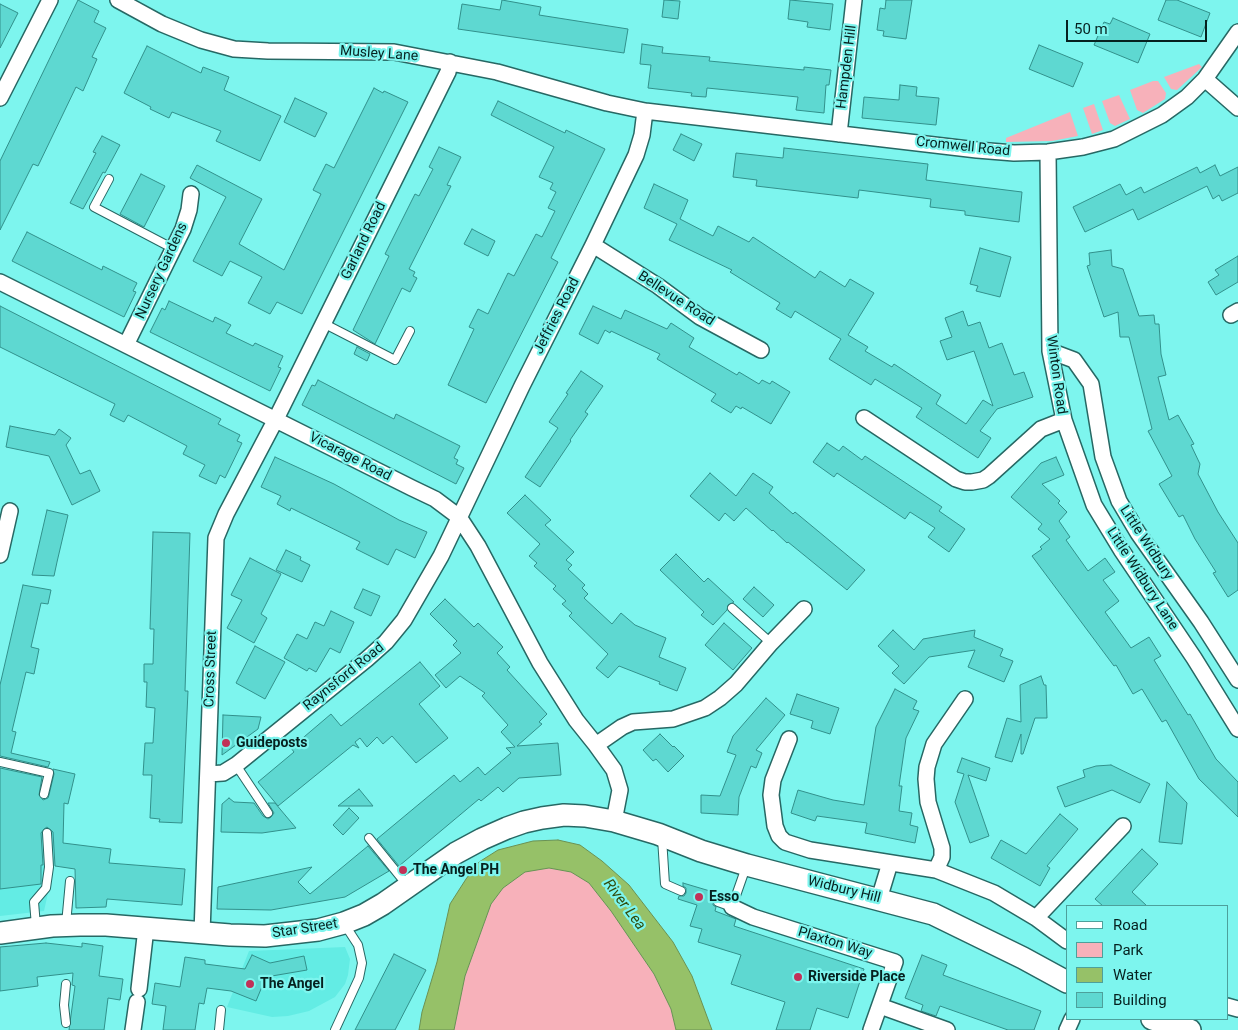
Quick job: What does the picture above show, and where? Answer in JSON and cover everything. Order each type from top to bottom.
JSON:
[{"type":"main road","name":"Star Street","points":[[0,933],[36,928],[106,925],[265,936],[318,930],[364,915],[456,854],[482,839],[524,822],[564,815],[585,816],[614,821]]},
{"type":"main road","name":"Widbury Hill","points":[[614,821],[662,835],[747,865],[933,914],[1066,981]]},
{"type":"main road","points":[[1155,1020],[1190,1030]]},
{"type":"street","points":[[0,98],[50,0]]},
{"type":"street","name":"Musley Lane","points":[[118,0],[162,24],[201,40],[234,49],[394,52],[450,62],[535,82],[607,103],[645,111]]},
{"type":"street","name":"Hampden Hill","points":[[839,134],[854,0]]},
{"type":"street","name":"Cromwell Road","points":[[645,111],[977,150],[1014,153],[1048,152],[1083,147],[1114,138],[1162,115],[1186,97],[1205,79],[1238,32]]},
{"type":"street","name":"Garland Road","points":[[276,419],[448,72],[450,62]]},
{"type":"street","points":[[1205,79],[1238,108]]},
{"type":"street","name":"Jeffries Road","points":[[459,517],[636,155],[642,135],[645,111]]},
{"type":"street","name":"Winton Road","points":[[864,418],[956,479],[965,482],[983,480],[1041,429],[1064,420],[1050,351],[1048,152]]},
{"type":"street","name":"Nursery Gardens","points":[[126,345],[174,249],[189,210],[191,194]]},
{"type":"street","name":"Bellevue Road","points":[[593,245],[658,286],[700,317],[761,350]]},
{"type":"street","name":"Vicarage Road","points":[[0,282],[435,499],[459,517],[478,546],[540,663],[576,720],[614,770],[618,780],[620,797],[614,821]]},
{"type":"street","name":"Little Widbury","points":[[1050,351],[1074,360],[1091,384],[1102,457],[1119,501],[1138,533],[1201,622],[1238,680]]},
{"type":"street","name":"Cross Street","points":[[202,933],[216,538],[226,514],[276,419]]},
{"type":"street","name":"Little Widbury Lane","points":[[1064,420],[1094,505],[1238,729]]},
{"type":"street","points":[[0,555],[10,511]]},
{"type":"street","name":"Raynsford Road","points":[[208,774],[223,773],[236,765],[386,642],[404,620],[419,595],[459,517]]},
{"type":"street","points":[[596,745],[622,727],[633,722],[674,720],[705,708],[736,684],[771,643],[804,609]]},
{"type":"street","points":[[936,870],[942,857],[942,848],[928,802],[927,767],[934,744],[965,699]]},
{"type":"street","points":[[789,738],[773,780],[771,795],[775,826],[779,836],[785,842],[810,850],[936,870],[994,893],[1036,918],[1066,940]]},
{"type":"street","points":[[1036,918],[1123,826]]},
{"type":"street","points":[[879,899],[890,863]]},
{"type":"street","name":"Plaxton Way","points":[[732,907],[752,917],[895,962],[871,1030]]},
{"type":"street","points":[[133,1030],[146,928]]},
{"type":"street","points":[[880,1006],[947,1030]]},
{"type":"lane","points":[[109,179],[94,207],[174,249]]},
{"type":"lane","points":[[323,323],[395,360],[410,330]]},
{"type":"lane","points":[[732,608],[771,643]]},
{"type":"lane","points":[[0,762],[49,773],[44,794]]},
{"type":"lane","points":[[236,765],[268,813]]},
{"type":"lane","points":[[36,928],[34,902],[46,888],[49,867],[47,833]]},
{"type":"lane","points":[[662,835],[665,884],[681,891]]},
{"type":"lane","points":[[369,838],[408,886]]},
{"type":"lane","points":[[718,902],[732,907],[747,865]]},
{"type":"lane","points":[[66,926],[70,881]]},
{"type":"lane","points":[[335,1030],[359,978],[362,963],[358,945],[344,923]]},
{"type":"lane","points":[[66,984],[64,1005],[66,1023]]},
{"type":"lane","points":[[219,1030],[221,1010]]},
{"type":"shaded area","points":[[63,826],[44,911],[0,916],[0,829]]},
{"type":"shaded area","points":[[345,947],[350,959],[345,984],[335,997],[309,1011],[288,1016],[272,1017],[227,1007],[249,951]]},
{"type":"green space","points":[[1199,64],[1202,67],[1177,90],[1171,89],[1164,77]]},
{"type":"green space","points":[[1153,81],[1158,81],[1166,93],[1165,99],[1143,113],[1137,110],[1130,90]]},
{"type":"green space","points":[[1119,95],[1130,119],[1115,126],[1110,123],[1102,101]]},
{"type":"green space","points":[[1094,104],[1103,130],[1092,134],[1083,108]]},
{"type":"green space","points":[[1070,112],[1078,136],[1052,141],[1006,142],[1006,138]]},
{"type":"green space","points":[[549,868],[571,872],[589,883],[611,911],[654,974],[671,1009],[676,1030],[454,1030],[465,976],[491,904],[503,888],[525,872]]},
{"type":"water","name":"River Lea","points":[[558,840],[580,845],[602,861],[629,885],[673,942],[692,976],[712,1030],[676,1030],[671,1009],[654,974],[611,911],[589,883],[571,872],[549,868],[525,872],[503,888],[491,904],[465,976],[454,1030],[419,1030],[450,904],[466,879],[479,862],[498,850],[533,841]]},
{"type":"building","points":[[78,0],[99,11],[94,22],[106,28],[92,57],[97,59],[83,91],[76,87],[38,166],[33,164],[0,230],[0,161]]},
{"type":"building","points":[[502,0],[541,7],[539,15],[628,29],[624,53],[458,29],[462,4],[500,10]]},
{"type":"building","points":[[664,0],[680,1],[678,19],[662,17]]},
{"type":"building","points":[[790,0],[833,4],[830,30],[807,27],[808,22],[788,19]]},
{"type":"building","points":[[886,0],[912,0],[906,39],[883,36],[884,31],[877,30],[880,8],[885,9]]},
{"type":"building","points":[[1166,0],[1177,0],[1210,13],[1201,37],[1158,20]]},
{"type":"building","points":[[0,4],[18,13],[0,48]]},
{"type":"building","points":[[1113,18],[1150,34],[1138,63],[1094,45],[1104,22],[1110,24]]},
{"type":"building","points":[[642,44],[663,47],[662,53],[710,57],[709,61],[804,70],[804,67],[831,70],[829,85],[826,85],[824,113],[796,110],[798,97],[707,88],[706,97],[691,96],[692,93],[648,88],[651,65],[640,64]]},
{"type":"building","points":[[1039,45],[1083,63],[1073,87],[1029,69]]},
{"type":"building","points":[[147,46],[201,73],[203,67],[229,77],[224,90],[281,116],[260,161],[216,141],[221,131],[172,112],[169,118],[124,93]]},
{"type":"building","points":[[900,85],[917,87],[916,96],[939,98],[936,125],[862,118],[864,97],[899,100]]},
{"type":"building","points":[[374,88],[408,102],[302,314],[277,302],[270,314],[248,303],[262,277],[230,261],[222,276],[193,261],[226,197],[190,178],[197,165],[262,199],[239,244],[284,270],[321,194],[313,190],[326,164],[334,168]]},
{"type":"building","points":[[295,98],[327,113],[315,137],[284,122]]},
{"type":"building","points":[[498,101],[565,133],[566,130],[605,149],[551,258],[558,262],[486,403],[448,385],[474,329],[469,327],[478,309],[488,314],[508,273],[514,276],[536,234],[542,237],[555,211],[548,208],[556,192],[550,189],[553,183],[539,177],[554,147],[491,115]]},
{"type":"building","points":[[681,134],[702,144],[694,161],[673,150]]},
{"type":"building","points":[[102,136],[120,145],[83,209],[70,203],[96,153],[93,152]]},
{"type":"building","points":[[439,147],[461,157],[447,185],[451,186],[409,269],[415,272],[413,276],[417,278],[410,292],[402,288],[375,344],[353,330],[389,256],[385,254],[415,194],[419,196],[433,169],[429,167]]},
{"type":"building","points":[[784,148],[928,164],[926,180],[1022,192],[1019,222],[965,215],[965,211],[930,207],[931,199],[859,190],[858,198],[756,186],[757,180],[733,177],[736,153],[783,158]]},
{"type":"building","points":[[1215,165],[1220,176],[1238,167],[1238,193],[1222,201],[1219,195],[1213,199],[1207,186],[1138,220],[1133,209],[1085,232],[1073,207],[1120,184],[1126,195],[1141,187],[1144,193],[1197,167],[1200,173]]},
{"type":"building","points":[[141,174],[165,186],[144,227],[120,214]]},
{"type":"building","points":[[654,184],[688,200],[680,219],[713,236],[718,226],[749,242],[753,237],[815,278],[820,271],[845,287],[850,279],[874,293],[848,335],[868,347],[865,351],[892,367],[894,364],[941,395],[936,404],[966,424],[983,400],[993,406],[974,351],[947,360],[940,341],[952,337],[945,318],[963,311],[968,326],[980,322],[989,348],[1002,343],[1014,375],[1024,372],[1033,397],[997,409],[980,431],[991,438],[978,458],[916,417],[922,408],[875,379],[871,385],[829,359],[841,339],[795,311],[791,318],[776,309],[780,303],[730,272],[732,270],[669,240],[677,224],[644,208]]},
{"type":"building","points":[[472,229],[495,241],[488,256],[464,244]]},
{"type":"building","points":[[27,232],[102,270],[103,266],[137,283],[133,291],[136,292],[124,317],[12,261]]},
{"type":"building","points":[[980,248],[1011,257],[1000,297],[976,291],[978,286],[970,284]]},
{"type":"building","points":[[1111,250],[1112,266],[1123,269],[1139,316],[1154,315],[1155,324],[1159,324],[1161,354],[1166,375],[1158,377],[1169,420],[1178,415],[1194,444],[1191,445],[1200,464],[1198,474],[1218,512],[1238,543],[1238,590],[1228,597],[1213,573],[1216,572],[1195,539],[1183,515],[1179,517],[1159,484],[1172,476],[1148,431],[1152,429],[1129,337],[1120,337],[1118,312],[1104,317],[1087,266],[1090,265],[1089,253]]},
{"type":"building","points":[[1238,256],[1238,282],[1216,295],[1208,282],[1219,275],[1215,270]]},
{"type":"building","points":[[169,301],[213,322],[215,317],[231,325],[226,333],[253,346],[255,343],[283,356],[278,367],[281,368],[270,391],[150,332],[162,308],[165,310]]},
{"type":"building","points":[[0,306],[221,419],[218,424],[240,435],[237,441],[242,443],[225,478],[220,475],[216,484],[199,476],[205,465],[183,454],[187,446],[128,415],[124,422],[110,415],[115,404],[0,347]]},
{"type":"building","points":[[593,306],[621,319],[625,310],[667,329],[671,323],[694,338],[689,347],[737,375],[739,372],[759,384],[762,380],[770,384],[772,381],[790,392],[771,424],[742,407],[741,409],[736,406],[731,413],[711,401],[716,394],[657,359],[660,354],[611,331],[610,333],[605,330],[598,344],[579,334]]},
{"type":"building","points":[[357,347],[370,354],[367,361],[354,354]]},
{"type":"building","points":[[581,371],[603,386],[585,412],[588,414],[540,487],[525,477],[558,428],[549,422]]},
{"type":"building","points":[[318,380],[394,419],[396,414],[460,446],[454,458],[458,460],[456,464],[464,468],[456,484],[302,405],[312,385],[315,386]]},
{"type":"building","points":[[10,426],[55,435],[59,429],[71,438],[66,445],[80,474],[90,470],[100,491],[72,505],[49,456],[6,447]]},
{"type":"building","points":[[827,443],[839,451],[843,446],[862,460],[865,456],[942,507],[939,511],[965,529],[949,552],[928,537],[935,528],[910,512],[905,519],[837,473],[834,477],[813,462]]},
{"type":"building","points":[[275,457],[334,484],[399,520],[427,532],[415,558],[396,549],[388,565],[356,549],[360,542],[291,508],[290,511],[277,504],[281,496],[261,487]]},
{"type":"building","points":[[1056,457],[1064,475],[1042,484],[1060,501],[1058,503],[1067,512],[1059,521],[1070,537],[1066,540],[1088,571],[1105,558],[1115,572],[1103,580],[1119,601],[1105,612],[1131,648],[1149,637],[1161,656],[1154,660],[1188,715],[1190,714],[1216,759],[1238,782],[1238,817],[1199,779],[1166,720],[1162,722],[1142,689],[1133,694],[1116,665],[1114,666],[1032,556],[1042,549],[1040,547],[1050,539],[1038,529],[1042,524],[1011,497],[1041,463]]},
{"type":"building","points":[[710,473],[736,496],[753,473],[773,487],[769,493],[793,514],[795,512],[865,570],[847,590],[746,508],[734,521],[725,513],[719,521],[690,496]]},
{"type":"building","points":[[525,495],[551,520],[545,525],[574,552],[566,560],[572,565],[568,569],[585,585],[582,588],[588,594],[584,598],[612,624],[621,613],[635,625],[666,638],[659,657],[686,668],[677,691],[659,684],[660,682],[619,666],[608,678],[596,668],[608,654],[569,616],[572,613],[562,604],[566,601],[553,589],[556,586],[534,566],[537,563],[529,556],[540,544],[507,513]]},
{"type":"building","points":[[47,510],[68,515],[54,576],[32,575]]},
{"type":"building","points":[[153,532],[190,533],[185,691],[188,691],[182,823],[159,822],[160,819],[150,818],[152,775],[143,775],[145,743],[153,743],[155,708],[146,707],[147,682],[144,682],[144,664],[153,664],[154,629],[150,629]]},
{"type":"building","points":[[286,550],[301,557],[300,560],[310,565],[302,582],[276,570]]},
{"type":"building","points":[[676,554],[704,582],[708,578],[734,602],[728,605],[727,610],[713,625],[701,615],[704,612],[660,570]]},
{"type":"building","points":[[250,558],[281,574],[261,614],[267,618],[254,643],[227,628],[242,600],[231,595]]},
{"type":"building","points":[[23,585],[51,590],[48,604],[41,603],[31,647],[39,649],[34,674],[26,672],[12,731],[16,732],[11,753],[50,762],[48,767],[0,756],[0,685]]},
{"type":"building","points":[[754,587],[774,605],[763,617],[743,599]]},
{"type":"building","points":[[363,589],[380,596],[371,616],[354,608]]},
{"type":"building","points":[[445,599],[474,627],[478,623],[503,647],[497,653],[510,667],[507,670],[547,714],[539,722],[542,724],[517,746],[558,743],[561,775],[519,778],[503,792],[498,787],[481,801],[479,799],[399,866],[377,839],[454,775],[460,782],[478,767],[485,775],[511,753],[506,748],[515,747],[501,732],[508,725],[482,696],[485,693],[460,676],[446,688],[435,675],[461,653],[453,645],[457,641],[430,614]]},
{"type":"building","points":[[331,611],[354,622],[340,653],[330,648],[316,672],[309,668],[307,671],[284,658],[297,634],[307,639],[315,622],[324,626]]},
{"type":"building","points":[[724,623],[752,648],[733,670],[705,645]]},
{"type":"building","points":[[893,630],[914,650],[923,639],[975,630],[974,637],[1003,649],[1000,656],[1013,661],[1004,682],[968,667],[975,650],[929,657],[904,684],[892,673],[899,666],[878,646]]},
{"type":"building","points":[[255,646],[285,662],[265,699],[236,683]]},
{"type":"building","points":[[420,662],[440,686],[419,704],[448,738],[416,763],[392,736],[383,744],[377,737],[367,747],[360,738],[355,742],[359,748],[353,745],[278,806],[258,782],[294,752],[291,748],[331,714],[341,726]]},
{"type":"building","points":[[1041,676],[1044,685],[1046,685],[1047,718],[1035,718],[1023,754],[1021,754],[1021,734],[1012,762],[995,757],[1007,718],[1021,722],[1020,685]]},
{"type":"building","points":[[895,689],[917,701],[913,709],[919,711],[906,738],[899,786],[902,786],[899,811],[912,813],[910,825],[918,827],[915,843],[865,833],[867,823],[817,816],[815,821],[791,813],[798,790],[833,800],[864,805],[876,727]]},
{"type":"building","points":[[797,694],[839,708],[830,734],[811,728],[813,721],[790,714]]},
{"type":"building","points":[[766,698],[785,715],[756,750],[762,753],[756,768],[751,766],[739,797],[738,815],[701,813],[701,795],[720,796],[736,755],[727,752],[733,736]]},
{"type":"building","points":[[223,715],[261,717],[258,729],[222,755]]},
{"type":"building","points":[[660,734],[684,756],[668,772],[656,759],[653,761],[643,750]]},
{"type":"building","points":[[962,758],[990,768],[986,781],[968,775],[989,836],[970,843],[955,802],[964,774],[957,772]]},
{"type":"building","points":[[1111,765],[1150,784],[1140,803],[1112,790],[1065,807],[1057,787],[1085,777],[1083,770],[1096,766]]},
{"type":"building","points":[[0,768],[42,777],[39,795],[43,800],[48,798],[49,795],[54,774],[53,769],[75,774],[68,804],[64,803],[63,843],[111,849],[109,863],[185,869],[182,905],[107,899],[106,907],[76,908],[75,869],[55,866],[53,832],[47,827],[41,833],[43,865],[41,865],[41,884],[0,889]]},
{"type":"building","points":[[1167,782],[1187,803],[1182,844],[1159,842]]},
{"type":"building","points":[[359,789],[373,806],[338,806]]},
{"type":"building","points":[[229,798],[234,802],[254,803],[263,816],[268,819],[274,813],[268,803],[275,803],[296,828],[262,833],[221,832],[222,804]]},
{"type":"building","points":[[349,808],[359,818],[343,835],[333,825]]},
{"type":"building","points":[[1060,814],[1078,829],[1047,866],[1050,868],[1040,886],[991,858],[1001,840],[1026,854]]},
{"type":"building","points":[[368,846],[389,871],[345,897],[271,910],[217,909],[218,887],[312,867],[298,882],[310,894]]},
{"type":"building","points":[[1142,849],[1158,864],[1132,892],[1146,905],[1102,905],[1095,899]]},
{"type":"building","name":"Riverside Place","points":[[683,883],[720,894],[720,897],[715,897],[713,901],[713,905],[716,907],[715,911],[736,919],[734,926],[864,969],[848,1018],[817,1008],[810,1030],[776,1030],[785,1002],[731,984],[741,955],[698,942],[702,929],[690,926],[697,905],[678,899],[679,896],[684,896],[686,893]]},
{"type":"building","points":[[46,943],[82,947],[82,943],[103,946],[99,976],[123,979],[120,1000],[108,998],[104,1030],[69,1030],[75,986],[72,985],[73,973],[37,977],[38,986],[0,991],[0,947]]},
{"type":"building","points":[[394,954],[426,970],[395,1030],[355,1030]]},
{"type":"building","points":[[252,955],[270,963],[304,956],[307,970],[266,977],[256,1001],[231,991],[207,988],[204,1004],[199,1003],[195,1030],[163,1030],[166,1006],[152,1004],[155,983],[180,987],[185,957],[205,960],[205,964],[245,969]]},
{"type":"building","points":[[922,955],[947,965],[943,975],[1041,1011],[1034,1030],[1008,1030],[940,1006],[936,1016],[921,1011],[923,1005],[905,998]]},
{"type":"place","name":"Guideposts","points":[[226,743]]},
{"type":"place","name":"The Angel PH","points":[[403,870]]},
{"type":"place","name":"Esso","points":[[699,897]]},
{"type":"place","name":"Riverside Place","points":[[798,977]]},
{"type":"place","name":"The Angel","points":[[250,984]]}]
